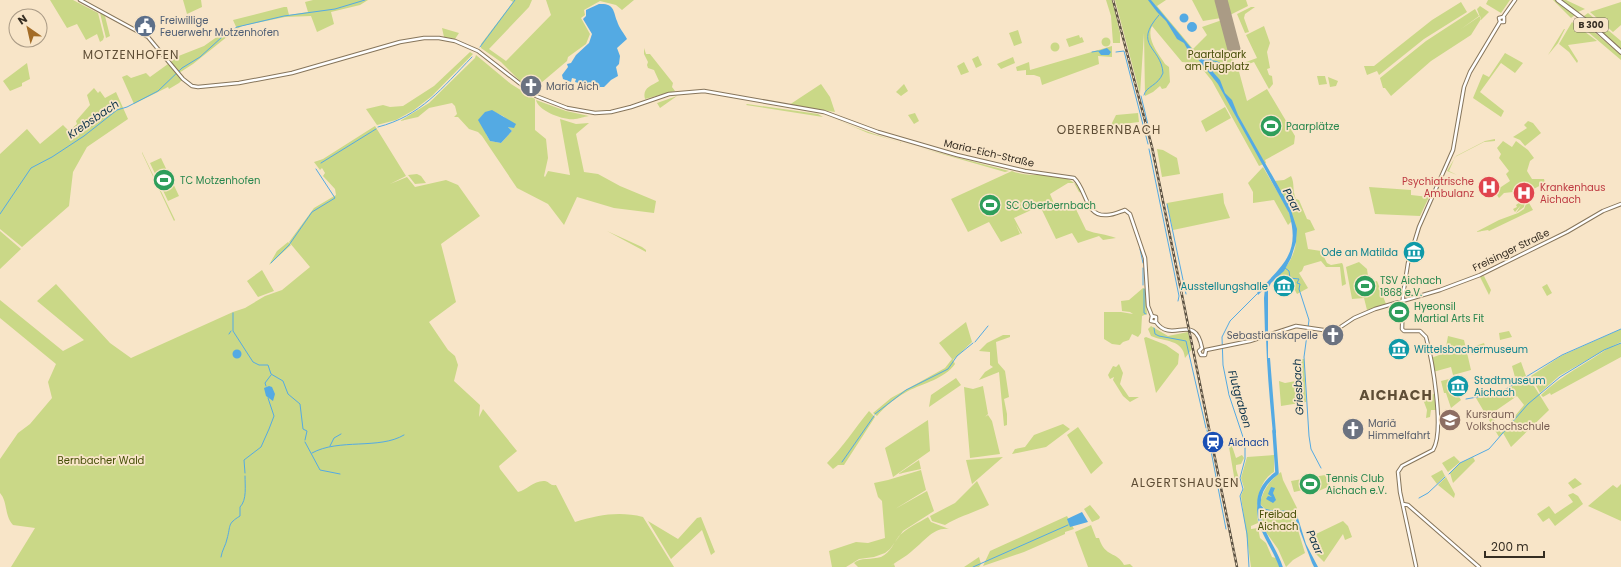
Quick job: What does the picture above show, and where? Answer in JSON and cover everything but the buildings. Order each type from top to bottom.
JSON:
[{"type":"highway","name":"B 300","points":[[1558,0],[1590,24],[1621,52]]},
{"type":"main road","name":"Maria-Eich-Straße","points":[[80,0],[148,37],[176,72],[187,83],[198,87],[256,80],[305,70],[400,42],[434,38],[455,41],[478,51],[536,96],[567,108],[594,113],[610,112],[631,107],[669,94],[704,91],[824,112],[875,131],[1013,169],[1074,178],[1080,183],[1089,207],[1095,213],[1106,216],[1127,210],[1134,223],[1144,253],[1148,306],[1152,316]]},
{"type":"main road","points":[[1416,567],[1402,503],[1398,474],[1400,467],[1433,450],[1437,438],[1439,415],[1426,337],[1418,331],[1402,331],[1406,271],[1414,242],[1453,150],[1464,87],[1470,72],[1500,22],[1505,21],[1504,17],[1515,0]]},
{"type":"main road","name":"Freisinger Straße","points":[[1206,350],[1250,341],[1290,328],[1304,326],[1332,331],[1358,316],[1403,300],[1440,290],[1480,275],[1567,232],[1603,211],[1621,204]]},
{"type":"main road","points":[[1152,316],[1151,321],[1156,322]]},
{"type":"main road","points":[[1152,316],[1156,317],[1156,322],[1161,329],[1168,332],[1184,328],[1193,330],[1198,335],[1202,348],[1199,351],[1201,355],[1205,355],[1206,350],[1202,348]]},
{"type":"main road","points":[[1402,503],[1410,508],[1479,567]]},
{"type":"main road","points":[[1403,508],[1410,508]]},
{"type":"green space","points":[[50,0],[73,0],[98,13],[104,37],[103,40],[100,42],[97,34],[86,40],[77,24],[67,28]]},
{"type":"green space","points":[[183,0],[201,0],[202,7],[187,14]]},
{"type":"green space","points":[[313,0],[368,0],[360,5],[331,12],[334,24],[317,32],[311,16],[285,17],[242,26],[237,29],[233,20],[284,7],[287,7],[289,15],[308,12],[305,2]]},
{"type":"green space","points":[[510,0],[532,0],[529,7],[489,49],[506,61],[551,15],[546,0],[634,0],[622,10],[616,5],[600,1],[584,10],[585,15],[581,18],[590,34],[586,44],[568,57],[567,61],[541,83],[538,94],[536,93],[538,86],[528,80],[523,84],[501,62],[481,48],[481,44],[513,2]]},
{"type":"green space","points":[[1106,0],[1112,0],[1120,33],[1120,43],[1113,43],[1111,16]]},
{"type":"green space","name":"Paartalpark am Flugplatz","points":[[1115,0],[1166,0],[1157,6],[1193,49],[1207,35],[1202,27],[1222,20],[1235,66],[1257,58],[1246,35],[1264,26],[1270,43],[1267,52],[1270,68],[1267,69],[1269,75],[1272,76],[1273,84],[1269,89],[1254,62],[1238,68],[1247,101],[1267,89],[1295,136],[1294,144],[1265,160],[1266,163],[1259,166],[1212,81],[1200,66],[1193,63],[1182,62],[1152,26],[1152,41],[1159,55],[1169,67],[1170,82],[1166,88],[1162,89],[1160,86],[1145,96],[1144,33],[1140,94]]},
{"type":"green space","points":[[1192,0],[1217,0],[1221,18],[1203,21]]},
{"type":"green space","points":[[1226,0],[1246,0],[1248,6],[1230,15]]},
{"type":"green space","points":[[1488,0],[1510,0],[1501,13],[1486,4]]},
{"type":"green space","points":[[1553,0],[1556,0],[1575,15],[1571,18]]},
{"type":"green space","points":[[1561,0],[1566,0],[1585,9],[1578,12]]},
{"type":"green space","points":[[1461,2],[1467,12],[1424,39],[1379,75],[1377,71],[1367,75],[1364,66],[1374,66],[1432,20]]},
{"type":"green space","points":[[1621,2],[1621,25],[1613,32],[1590,12]]},
{"type":"green space","points":[[1480,6],[1489,12],[1481,20],[1477,9]]},
{"type":"green space","points":[[1251,7],[1255,7],[1245,14],[1244,18],[1249,32],[1245,33],[1237,14]]},
{"type":"green space","points":[[1475,9],[1479,16],[1461,29],[1480,16],[1481,19],[1471,35],[1431,61],[1391,96],[1385,88],[1383,88],[1380,78],[1426,41]]},
{"type":"green space","points":[[100,13],[105,16],[110,36],[106,38]]},
{"type":"green space","points":[[1588,13],[1621,41],[1621,49],[1584,16]]},
{"type":"green space","points":[[1579,19],[1621,55],[1621,60],[1575,21]]},
{"type":"green space","points":[[1572,22],[1597,41],[1568,45],[1578,61],[1577,63],[1569,52],[1559,44]]},
{"type":"green space","points":[[231,27],[233,32],[193,64],[179,73],[171,62],[176,57],[204,46]]},
{"type":"green space","points":[[442,28],[459,33],[455,39],[444,37]]},
{"type":"green space","points":[[1564,29],[1558,43],[1548,55]]},
{"type":"green space","points":[[1018,30],[1022,43],[1014,46],[1009,33]]},
{"type":"green space","points":[[1079,35],[1080,38],[1082,37],[1084,42],[1069,47],[1066,39]]},
{"type":"green space","points":[[1106,37],[1111,42],[1106,47],[1101,42]]},
{"type":"green space","points":[[1053,43],[1057,43],[1059,47],[1057,51],[1053,51],[1051,49],[1051,45]]},
{"type":"green space","points":[[1112,46],[1112,57],[1098,56],[1099,64],[1042,85],[1040,77],[1026,75],[1026,70],[1017,71],[1016,67],[1029,62],[1030,70]]},
{"type":"green space","points":[[644,48],[646,54],[650,54],[673,83],[672,87],[675,91],[645,99],[644,95],[646,90],[659,81],[654,70],[648,68]]},
{"type":"green space","points":[[470,52],[473,54],[432,96],[414,110],[396,120],[377,125],[366,109],[383,105],[390,107],[403,106],[434,86]]},
{"type":"green space","points":[[1505,53],[1523,63],[1515,73],[1501,63],[1480,92],[1504,111],[1501,117],[1473,98],[1483,74],[1489,77]]},
{"type":"green space","points":[[476,55],[511,84],[535,99],[535,130],[546,139],[548,158],[545,177],[548,171],[570,175],[560,119],[576,124],[589,123],[576,134],[584,172],[598,174],[620,186],[656,201],[654,213],[614,208],[577,197],[564,225],[548,204],[517,188],[482,136],[478,132],[469,129],[458,117],[454,117],[457,114],[455,106],[452,103],[429,108],[418,117],[400,121],[429,103],[475,58]],"holes":[[[494,112],[503,116],[510,122],[510,126],[508,127],[512,131],[501,143],[490,141],[486,134]]]},
{"type":"green space","points":[[978,56],[982,65],[976,68],[972,59]]},
{"type":"green space","points":[[1013,57],[1015,63],[1001,69],[997,64]]},
{"type":"green space","points":[[964,62],[969,72],[961,75],[957,66]]},
{"type":"green space","points":[[27,63],[30,79],[22,83],[22,86],[10,91],[3,81]]},
{"type":"green space","points":[[168,64],[182,80],[169,89],[168,87],[134,104],[122,77],[127,75],[131,78],[146,73],[150,77]]},
{"type":"green space","points":[[1317,76],[1325,76],[1327,84],[1319,85]]},
{"type":"green space","points":[[1328,77],[1338,81],[1336,86],[1330,87]]},
{"type":"green space","points":[[821,84],[830,97],[835,112],[789,105]]},
{"type":"green space","points":[[904,84],[908,91],[901,96],[896,92]]},
{"type":"green space","points":[[94,88],[98,93],[100,91],[105,98],[116,92],[128,119],[87,147],[73,172],[69,206],[22,247],[0,229],[0,154],[27,129],[40,144],[63,125],[69,131],[77,124],[76,121],[90,105],[87,95]]},
{"type":"green space","points":[[677,96],[660,108],[657,103]]},
{"type":"green space","points":[[536,100],[566,111],[589,116],[577,119],[559,117],[542,108]]},
{"type":"green space","points":[[746,105],[818,114],[823,117]]},
{"type":"green space","points":[[1225,107],[1231,118],[1206,132],[1201,121]]},
{"type":"green space","points":[[915,113],[919,121],[914,124],[908,115]]},
{"type":"green space","points":[[1138,113],[1139,122],[1123,124],[1121,130],[1113,132],[1112,123],[1116,115]]},
{"type":"green space","points":[[835,119],[877,135],[894,140],[868,133]]},
{"type":"green space","points":[[1528,121],[1533,123],[1541,133],[1525,146],[1520,140],[1513,137],[1527,128],[1524,125]]},
{"type":"green space","name":"Bernbacher Wald","points":[[375,126],[406,176],[390,184],[407,177],[415,187],[446,180],[458,185],[480,216],[441,244],[456,302],[429,322],[448,350],[455,356],[458,365],[454,381],[480,405],[479,417],[483,409],[517,451],[499,466],[500,469],[518,492],[541,481],[556,485],[575,522],[592,517],[617,514],[643,517],[674,567],[11,567],[35,528],[13,525],[10,521],[4,500],[0,493],[0,459],[18,433],[30,424],[52,398],[48,382],[56,364],[0,318],[0,300],[63,351],[84,340],[37,301],[56,284],[110,343],[131,358],[245,308],[265,296],[282,290],[310,267],[289,242],[314,208],[336,195],[335,189],[323,176],[325,173],[322,168],[320,170],[314,162],[323,159]]},
{"type":"green space","points":[[1495,139],[1495,141],[1484,142],[1456,157],[1485,141]]},
{"type":"green space","points":[[1503,141],[1512,147],[1516,141],[1528,150],[1534,158],[1530,161],[1527,171],[1532,179],[1544,179],[1545,183],[1524,194],[1533,210],[1489,231],[1476,232],[1499,220],[1518,213],[1524,209],[1526,204],[1525,199],[1515,195],[1514,192],[1516,192],[1512,190],[1513,192],[1504,193],[1499,198],[1497,195],[1499,193],[1495,191],[1510,181],[1506,174],[1509,171],[1499,158],[1501,154],[1497,148]]},
{"type":"green space","points":[[914,146],[1009,171],[1005,172]]},
{"type":"green space","points":[[1157,149],[1163,150],[1177,158],[1180,174],[1162,177]]},
{"type":"green space","points":[[142,153],[175,220],[174,221]]},
{"type":"green space","name":"TC Motzenhofen","points":[[161,158],[179,196],[168,201],[150,163]]},
{"type":"green space","points":[[1454,159],[1449,171],[1457,175],[1447,171]]},
{"type":"green space","points":[[1263,167],[1287,208],[1292,221],[1288,225],[1274,200],[1253,203],[1253,192],[1248,183]]},
{"type":"green space","points":[[1012,171],[1021,174],[1060,176],[1068,179],[1074,183],[1068,183],[1050,194],[1056,208],[1072,201],[1086,230],[1116,238],[1103,240],[1099,236],[1078,243],[1072,233],[1056,239],[1040,206],[1014,218],[1022,233],[1021,234],[1016,225],[1020,234],[1001,242],[989,222],[968,232],[951,199]]},
{"type":"green space","points":[[417,174],[421,176],[426,183],[415,184],[408,175]]},
{"type":"green space","points":[[1291,176],[1296,199],[1299,200],[1307,219],[1310,220],[1315,230],[1305,233],[1308,249],[1321,251],[1327,263],[1331,265],[1342,263],[1346,284],[1342,286],[1340,267],[1326,267],[1321,261],[1304,266],[1302,271],[1299,273],[1308,288],[1297,294],[1291,283],[1288,283],[1286,279],[1278,283],[1274,280],[1293,255],[1296,243],[1296,231],[1288,207],[1274,181],[1284,180]]},
{"type":"green space","points":[[1074,183],[1076,184],[1082,193],[1079,192]]},
{"type":"green space","points":[[1369,187],[1411,190],[1411,195],[1429,197],[1420,216],[1375,214]]},
{"type":"green space","points":[[1223,193],[1224,203],[1230,218],[1173,230],[1167,203]]},
{"type":"green space","points":[[1517,196],[1522,197],[1525,200],[1524,207],[1516,213],[1521,205],[1515,212],[1513,209],[1517,207],[1516,205],[1520,202]]},
{"type":"green space","points":[[0,231],[21,249],[0,269]]},
{"type":"green space","points":[[607,231],[642,247],[646,250],[646,252]]},
{"type":"green space","points":[[288,242],[291,245],[269,265],[277,251]]},
{"type":"green space","name":"TSV Aichach 1868 e.V.","points":[[1359,262],[1367,269],[1369,283],[1377,281],[1386,304],[1367,310],[1364,298],[1352,299],[1346,267]]},
{"type":"green space","points":[[262,270],[274,291],[258,297],[247,281]]},
{"type":"green space","points":[[1484,276],[1491,290],[1489,295],[1480,277]]},
{"type":"green space","points":[[1547,284],[1552,293],[1547,296],[1542,287]]},
{"type":"green space","points":[[1143,288],[1145,289],[1147,314],[1142,316],[1141,333],[1138,337],[1132,334],[1129,340],[1120,345],[1112,344],[1104,339],[1104,312],[1133,314],[1122,311],[1121,301],[1129,300]]},
{"type":"green space","points":[[966,322],[972,342],[953,360],[955,364],[950,369],[940,377],[900,396],[887,405],[877,416],[873,413],[891,398],[945,368],[952,359],[939,343]]},
{"type":"green space","points":[[1151,326],[1168,336],[1188,332],[1192,349],[1185,358],[1184,352],[1177,344],[1151,336],[1148,329]]},
{"type":"green space","points":[[1621,329],[1621,342],[1613,346],[1621,343],[1621,357],[1551,395],[1550,393],[1543,397],[1541,395],[1566,375],[1610,347],[1559,376],[1540,393],[1531,376],[1561,356]]},
{"type":"green space","points":[[1509,331],[1512,337],[1500,340],[1499,333]]},
{"type":"green space","points":[[1003,335],[1010,335],[1010,337],[996,342],[998,363],[1005,371],[1009,397],[1004,399],[1007,414],[1007,425],[1004,426],[999,372],[979,380],[985,372],[993,367],[990,365],[990,352],[979,351],[987,343]]},
{"type":"green space","points":[[1448,336],[1464,340],[1471,370],[1453,375],[1451,367],[1433,372],[1431,358],[1442,354],[1441,348],[1446,347]]},
{"type":"green space","points":[[1146,337],[1166,345],[1179,354],[1178,364],[1156,393],[1144,338]]},
{"type":"green space","points":[[1484,343],[1486,349],[1472,355],[1470,348]]},
{"type":"green space","points":[[1296,359],[1304,359],[1306,402],[1281,406],[1279,381],[1285,383],[1296,381]]},
{"type":"green space","points":[[1521,362],[1526,376],[1516,381],[1512,366]]},
{"type":"green space","points":[[1119,364],[1123,373],[1120,384],[1129,397],[1139,397],[1130,402],[1123,396],[1113,380],[1114,377],[1110,379],[1108,375],[1113,366],[1116,367]]},
{"type":"green space","points":[[956,378],[961,385],[929,407],[931,395]]},
{"type":"green space","points":[[1453,378],[1456,392],[1461,400],[1451,408],[1446,393],[1444,393],[1441,381]]},
{"type":"green space","points":[[1529,378],[1549,410],[1511,447],[1503,433],[1499,437],[1476,398],[1494,395]],"holes":[[[1517,396],[1524,405],[1501,433],[1491,414]]]},
{"type":"green space","points":[[983,386],[988,414],[985,417],[988,415],[992,421],[1000,454],[970,458],[964,387],[973,389]]},
{"type":"green space","points":[[1428,393],[1429,395],[1434,394],[1436,410],[1431,410],[1430,417],[1426,418],[1427,410],[1421,394]]},
{"type":"green space","points":[[869,411],[875,417],[844,465],[838,465],[833,469],[827,463],[844,444]]},
{"type":"green space","points":[[928,420],[930,451],[893,477],[885,448]]},
{"type":"green space","points":[[1063,424],[1070,429],[1046,447],[1012,454],[1015,449],[1025,447],[1034,435]]},
{"type":"green space","points":[[1078,427],[1103,463],[1091,474],[1067,435]]},
{"type":"green space","points":[[1232,446],[1236,458],[1242,455],[1244,458],[1241,464],[1236,465],[1239,479],[1236,488],[1229,447]]},
{"type":"green space","points":[[1274,455],[1274,472],[1268,476],[1261,488],[1257,509],[1258,523],[1251,526],[1251,529],[1258,528],[1260,538],[1266,543],[1272,557],[1276,558],[1280,567],[1251,567],[1241,496],[1244,488],[1241,478],[1247,457]]},
{"type":"green space","points":[[1454,456],[1460,462],[1448,472],[1442,463]]},
{"type":"green space","points":[[1003,457],[972,484],[966,460]]},
{"type":"green space","points":[[1473,457],[1475,461],[1453,483],[1450,473],[1460,463]]},
{"type":"green space","points":[[919,460],[921,469],[898,474]]},
{"type":"green space","points":[[921,470],[926,490],[895,509],[927,491],[934,511],[903,531],[890,549],[885,553],[874,557],[859,559],[846,567],[832,567],[829,551],[856,542],[868,543],[885,538],[882,501],[878,497],[874,483]]},
{"type":"green space","points":[[1442,470],[1445,476],[1437,484],[1431,476]]},
{"type":"green space","name":"Freibad Aichach","points":[[1281,472],[1283,480],[1297,508],[1294,517],[1305,553],[1293,560],[1286,567],[1278,549],[1263,528],[1260,516],[1264,508],[1260,504],[1263,494],[1270,482]]},
{"type":"green space","name":"Tennis Club Aichach e.V.","points":[[1325,475],[1330,486],[1314,493],[1312,488],[1294,492],[1291,481]]},
{"type":"green space","points":[[1446,477],[1455,494],[1454,498],[1438,485]]},
{"type":"green space","points":[[1575,478],[1582,484],[1573,489],[1568,483]]},
{"type":"green space","points":[[977,481],[989,505],[945,525],[932,521],[930,516],[955,503]]},
{"type":"green space","points":[[1621,484],[1621,521],[1588,506],[1613,485],[1617,488]]},
{"type":"green space","points":[[1573,493],[1578,496],[1583,504],[1555,526],[1549,518],[1543,522],[1537,514],[1549,506],[1555,514],[1573,502],[1568,495]]},
{"type":"green space","points":[[1090,505],[1100,517],[1092,522],[1084,509]]},
{"type":"green space","points":[[1067,516],[1074,529],[1024,552],[983,566],[990,551]]},
{"type":"green space","points":[[701,517],[715,552],[711,555],[702,530],[671,559],[648,521],[678,539],[697,518]]},
{"type":"green space","points":[[928,517],[931,522],[949,529],[938,530],[933,533],[910,553],[891,566],[894,564],[895,567],[858,567],[854,563],[863,559],[881,557],[890,550],[902,533]]},
{"type":"green space","points":[[1343,521],[1348,526],[1352,537],[1345,540],[1343,534],[1324,562],[1316,554],[1310,539],[1316,534]]},
{"type":"green space","points":[[1091,525],[1096,538],[1099,538],[1104,549],[1118,558],[1124,565],[1130,564],[1133,567],[1088,567],[1075,532]]},
{"type":"green space","points":[[979,557],[981,564],[979,567],[964,567]]},
{"type":"water","points":[[1148,0],[1151,0],[1197,55],[1209,57],[1213,61],[1213,72],[1220,80],[1225,93],[1232,100],[1238,115],[1290,207],[1297,229],[1296,242],[1291,258],[1284,271],[1271,283],[1268,289],[1268,333],[1265,334],[1265,288],[1258,295],[1257,293],[1281,266],[1291,249],[1293,239],[1289,213],[1218,84],[1197,58],[1189,52],[1184,43],[1177,39],[1166,21]]},
{"type":"water","points":[[599,4],[608,5],[612,8],[619,26],[627,39],[617,48],[620,56],[619,64],[616,67],[618,76],[604,87],[600,87],[597,91],[593,90],[593,87],[575,82],[576,79],[572,78],[571,82],[563,79],[562,75],[568,67],[567,64],[571,63],[576,55],[589,43],[592,34],[583,19],[586,16],[586,10]]},
{"type":"water","points":[[1184,13],[1189,18],[1184,23],[1179,18]]},
{"type":"water","points":[[1190,22],[1194,22],[1196,23],[1196,31],[1190,32],[1187,29],[1187,25]]},
{"type":"water","points":[[1107,48],[1111,52],[1109,55],[1101,55],[1098,51]]},
{"type":"water","points":[[492,110],[516,124],[514,128],[508,127],[512,131],[501,143],[490,141],[478,120],[485,112]]},
{"type":"water","points":[[1268,337],[1268,358],[1270,358],[1276,433],[1273,434],[1266,350],[1266,338]]},
{"type":"water","points":[[237,349],[242,354],[237,359],[232,354]]},
{"type":"water","points":[[269,386],[272,387],[275,394],[273,401],[266,396],[264,388]]},
{"type":"water","points":[[1271,487],[1275,488],[1273,493],[1276,500],[1273,503],[1266,499],[1268,496],[1272,497],[1268,494]]},
{"type":"water","points":[[1267,510],[1292,511],[1297,515],[1306,544],[1318,567],[1314,567],[1312,563],[1294,515],[1276,515]]},
{"type":"water","points":[[1082,512],[1088,522],[1070,527],[1067,519]]},
{"type":"waterway","name":"Krebsbach","points":[[0,214],[31,168],[52,157],[84,136],[117,110],[127,107],[158,91],[182,68],[200,57],[222,37],[237,27],[284,16],[335,9],[365,0]]},
{"type":"waterway","points":[[480,47],[515,0]]},
{"type":"waterway","points":[[1144,95],[1145,92],[1158,81],[1163,73],[1158,57],[1150,46],[1148,40],[1148,33],[1151,25],[1159,15]]},
{"type":"waterway","points":[[1092,52],[1098,51]]},
{"type":"waterway","points":[[1116,52],[1124,51],[1148,144]]},
{"type":"waterway","points":[[378,127],[407,116],[430,100],[472,57]]},
{"type":"waterway","points":[[1213,61],[1221,64],[1226,72]]},
{"type":"waterway","points":[[1141,96],[1150,133]]},
{"type":"waterway","points":[[321,163],[376,129]]},
{"type":"waterway","points":[[1149,149],[1179,296],[1178,301]]},
{"type":"waterway","points":[[271,263],[289,245],[312,212],[335,198],[316,169]]},
{"type":"waterway","points":[[1167,204],[1186,294]]},
{"type":"waterway","points":[[1140,249],[1143,263]]},
{"type":"waterway","points":[[1143,268],[1143,285]]},
{"type":"waterway","name":"Griesbach","points":[[1285,268],[1289,271],[1290,278],[1299,279],[1297,283],[1300,284],[1299,289],[1309,320],[1304,357],[1309,436],[1311,449],[1321,468]]},
{"type":"waterway","points":[[1144,289],[1144,313],[1146,314]]},
{"type":"waterway","name":"Flutgraben","points":[[1249,567],[1247,534],[1240,496],[1243,489],[1240,478],[1245,459],[1245,443],[1229,395],[1223,365],[1222,337],[1230,321],[1257,294]]},
{"type":"waterway","points":[[233,313],[233,331],[253,362],[259,365],[268,365],[271,374],[283,381],[288,394],[300,404],[303,429],[307,431],[305,440]]},
{"type":"waterway","points":[[975,342],[988,326]]},
{"type":"waterway","points":[[1154,328],[1155,334],[1159,336],[1186,341],[1206,428]]},
{"type":"waterway","points":[[1466,399],[1483,396],[1506,389],[1562,355],[1621,329]]},
{"type":"waterway","points":[[875,414],[906,390],[948,369],[957,356],[973,343]]},
{"type":"waterway","points":[[1449,474],[1460,463],[1489,449],[1528,404],[1560,377],[1604,350],[1621,343]]},
{"type":"waterway","points":[[266,386],[265,383],[271,375]]},
{"type":"waterway","points":[[245,473],[244,460],[261,447],[274,416],[268,398]]},
{"type":"waterway","points":[[842,462],[874,416]]},
{"type":"waterway","points":[[1207,430],[1226,529]]},
{"type":"waterway","name":"Paar","points":[[1271,512],[1263,510],[1259,506],[1259,501],[1264,487],[1277,473],[1274,431]]},
{"type":"waterway","points":[[330,446],[334,438],[341,434]]},
{"type":"waterway","points":[[312,453],[334,446],[383,442],[404,435]]},
{"type":"waterway","points":[[305,442],[320,470],[340,474]]},
{"type":"waterway","points":[[221,557],[230,525],[240,516],[240,507],[245,497],[245,476]]},
{"type":"waterway","points":[[1419,498],[1428,493],[1445,477]]},
{"type":"waterway","name":"Paar","points":[[1259,506],[1259,515],[1263,530],[1281,567]]},
{"type":"waterway","points":[[973,567],[1068,525]]},
{"type":"runway","points":[[1221,0],[1235,53]]},
{"type":"railway","points":[[1113,0],[1152,147],[1237,567]]},
{"type":"place","name":"Freiwillige Feuerwehr Motzenhofen","points":[[145,26]]},
{"type":"place","name":"Maria Aich","points":[[531,86]]},
{"type":"place","name":"Paarplätze","points":[[1271,126]]},
{"type":"place","name":"TC Motzenhofen","points":[[164,180]]},
{"type":"place","name":"Psychiatrische Ambulanz","points":[[1489,187]]},
{"type":"place","name":"Krankenhaus Aichach","points":[[1524,193]]},
{"type":"place","name":"SC Oberbernbach","points":[[990,205]]},
{"type":"place","name":"Ode an Matilda","points":[[1414,252]]},
{"type":"place","name":"Ausstellungshalle","points":[[1284,286]]},
{"type":"place","name":"TSV Aichach 1868 e.V.","points":[[1365,286]]},
{"type":"place","name":"Hyeonsil Martial Arts Fit","points":[[1399,312]]},
{"type":"place","name":"Sebastianskapelle","points":[[1333,335]]},
{"type":"place","name":"Wittelsbachermuseum","points":[[1399,349]]},
{"type":"place","name":"Stadtmuseum Aichach","points":[[1458,386]]},
{"type":"place","name":"Kursraum Volkshochschule","points":[[1450,420]]},
{"type":"place","name":"Mariä Himmelfahrt","points":[[1353,429]]},
{"type":"place","name":"Aichach","points":[[1213,442]]},
{"type":"place","name":"Tennis Club Aichach e.V.","points":[[1310,484]]},
{"type":"district","name":"MOTZENHOFEN","points":[[131,54]]},
{"type":"district","name":"OBERBERNBACH","points":[[1109,129]]},
{"type":"district","name":"AICHACH","points":[[1396,395]]},
{"type":"district","name":"ALGERTSHAUSEN","points":[[1185,482]]}]
